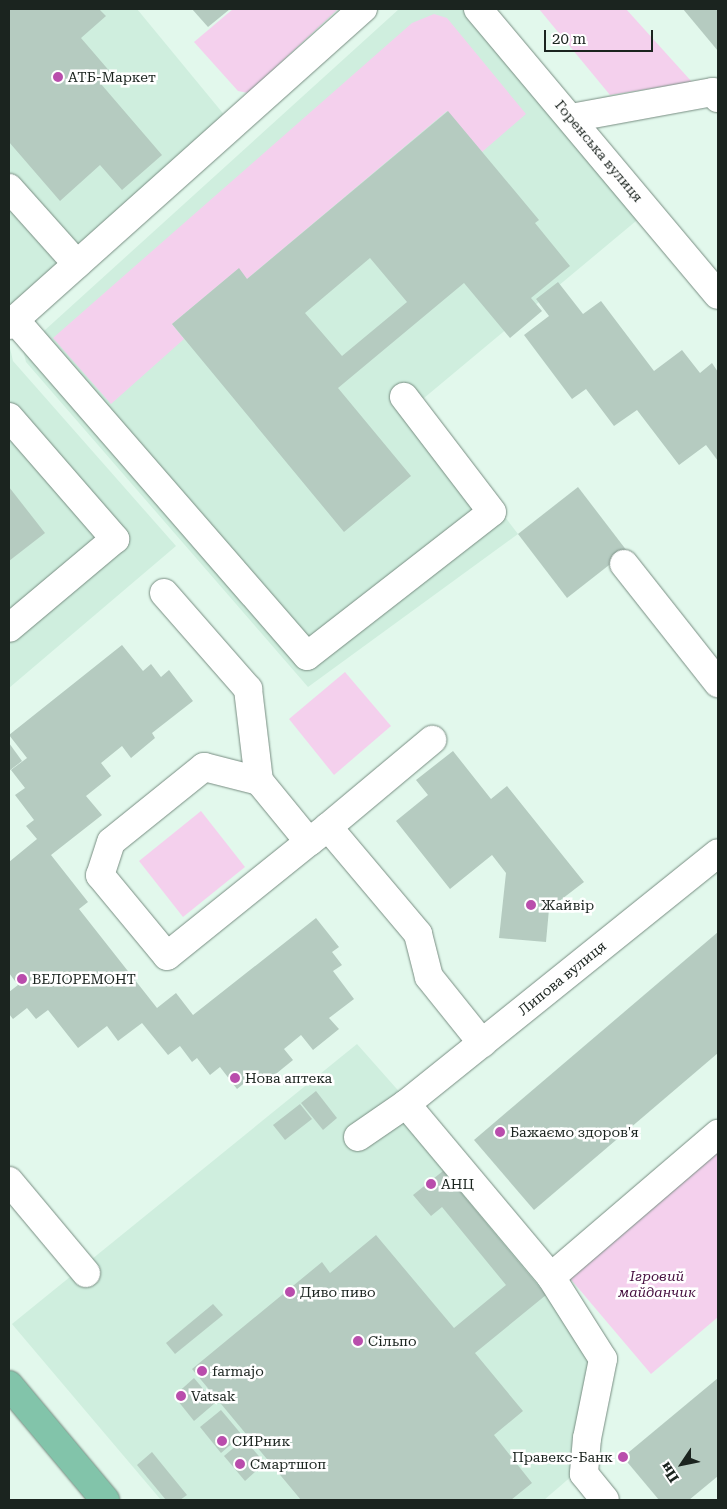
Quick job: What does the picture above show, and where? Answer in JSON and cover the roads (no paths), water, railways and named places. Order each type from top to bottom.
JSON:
[{"type":"main road","points":[[9,1385],[105,1500]]},
{"type":"street","points":[[363,9],[12,322],[306,656],[492,512],[404,397]]},
{"type":"street","name":"Горенська вулиця","points":[[478,9],[718,295]]},
{"type":"street","points":[[571,118],[713,92],[718,98]]},
{"type":"street","points":[[9,188],[77,264]]},
{"type":"street","points":[[9,417],[115,539],[9,628]]},
{"type":"street","points":[[624,564],[718,683]]},
{"type":"street","points":[[164,592],[248,689],[259,781]]},
{"type":"street","points":[[432,740],[319,834],[166,956],[100,875],[111,842],[204,766],[259,781],[319,834],[418,934],[429,977],[482,1043]]},
{"type":"street","name":"Липова вулиця","points":[[358,1138],[406,1104],[718,853]]},
{"type":"street","points":[[406,1104],[551,1276],[603,1359],[588,1438],[584,1474],[605,1500]]},
{"type":"street","points":[[551,1276],[718,1134]]},
{"type":"street","points":[[9,1181],[86,1273]]},
{"type":"place","name":"АТБ-Маркет","points":[[58,77]]},
{"type":"place","name":"Жайвір","points":[[531,905]]},
{"type":"place","name":"ВЕЛОРЕМОНТ","points":[[22,979]]},
{"type":"place","name":"Нова аптека","points":[[235,1078]]},
{"type":"place","name":"Бажаємо здоров'я","points":[[500,1132]]},
{"type":"place","name":"АНЦ","points":[[431,1184]]},
{"type":"place","name":"Диво пиво","points":[[290,1292]]},
{"type":"place","name":"Сільпо","points":[[358,1341]]},
{"type":"place","name":"farmajo","points":[[202,1371]]},
{"type":"place","name":"Vatsak","points":[[181,1396]]},
{"type":"place","name":"СИРник","points":[[222,1441]]},
{"type":"place","name":"Правекс-Банк","points":[[623,1457]]},
{"type":"place","name":"Смартшоп","points":[[240,1464]]},
{"type":"park label","name":"Ігровий майданчик","points":[[657,1284]]}]
